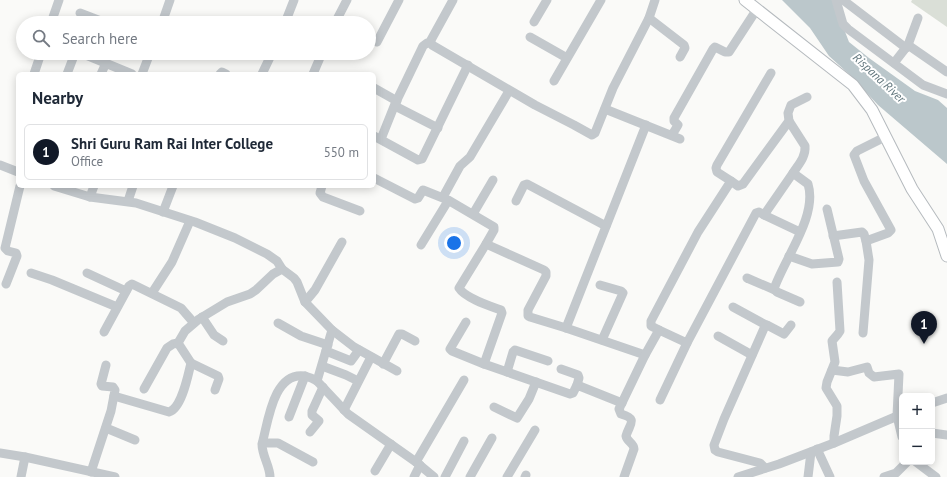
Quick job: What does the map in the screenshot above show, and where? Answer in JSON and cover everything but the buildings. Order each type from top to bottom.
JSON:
[{"type":"main road","points":[[745,0],[853,85],[872,110],[912,189],[938,229],[947,256]]},
{"type":"street","points":[[53,16],[59,0]]},
{"type":"street","points":[[288,16],[294,0]]},
{"type":"street","points":[[339,16],[347,0]]},
{"type":"street","points":[[377,42],[399,0]]},
{"type":"street","points":[[431,43],[453,0]]},
{"type":"street","points":[[534,22],[547,0]]},
{"type":"street","points":[[554,81],[601,0]]},
{"type":"street","points":[[468,65],[424,158],[420,160],[377,138],[396,103],[423,46],[427,43],[431,43],[468,65],[509,91],[534,105],[592,135],[595,133],[622,68],[649,18],[655,0]]},
{"type":"street","points":[[843,0],[907,47],[947,72]]},
{"type":"street","points":[[843,0],[844,26],[923,86],[947,94]]},
{"type":"street","points":[[164,16],[167,1]]},
{"type":"street","points":[[605,109],[676,137],[678,125],[674,121],[674,118],[713,49],[715,47],[725,52],[729,52],[757,10]]},
{"type":"street","points":[[80,13],[88,16]]},
{"type":"street","points":[[649,18],[684,45],[685,48],[680,57]]},
{"type":"street","points":[[894,64],[907,47],[918,18]]},
{"type":"street","points":[[530,37],[567,58]]},
{"type":"street","points":[[35,72],[39,60]]},
{"type":"street","points":[[68,72],[72,60]]},
{"type":"street","points":[[98,60],[127,72]]},
{"type":"street","points":[[143,72],[147,60]]},
{"type":"street","points":[[263,72],[269,60]]},
{"type":"street","points":[[314,72],[319,60]]},
{"type":"street","points":[[102,72],[106,63]]},
{"type":"street","points":[[771,73],[731,139],[716,168],[718,172],[740,186],[743,184],[789,121]]},
{"type":"street","points":[[376,89],[438,128]]},
{"type":"street","points":[[421,245],[446,199],[460,166],[470,157],[509,91]]},
{"type":"street","points":[[764,215],[803,158],[805,146],[789,121],[788,113],[792,105],[807,97]]},
{"type":"street","points":[[566,328],[646,125]]},
{"type":"street","points":[[866,241],[888,233],[891,230],[864,181],[854,153],[856,150],[885,137]]},
{"type":"street","points":[[0,165],[16,171]]},
{"type":"street","points":[[775,290],[774,287],[790,256],[809,210],[810,203],[808,184],[793,173]]},
{"type":"street","points":[[376,179],[415,199],[418,198],[424,190],[446,199],[494,227],[494,230],[486,244],[459,288],[467,295],[501,310],[502,313],[484,364]]},
{"type":"street","points":[[473,214],[493,180]]},
{"type":"street","points":[[687,343],[651,326],[652,321],[698,232],[731,181]]},
{"type":"street","points":[[516,201],[524,185],[527,184],[606,226]]},
{"type":"street","points":[[6,284],[17,254],[8,251],[5,248],[20,188]]},
{"type":"street","points":[[61,188],[90,196],[128,201],[163,212],[235,238],[267,254],[277,261],[282,268],[297,282],[305,302],[332,330],[359,350],[397,371]]},
{"type":"street","points":[[90,196],[93,188]]},
{"type":"street","points":[[128,201],[132,188]]},
{"type":"street","points":[[163,212],[172,188]]},
{"type":"street","points":[[321,188],[320,193],[323,197],[360,211]]},
{"type":"street","points":[[790,256],[812,264],[838,262],[839,259],[827,209]]},
{"type":"street","points":[[660,400],[687,343],[756,214],[759,212],[800,232]]},
{"type":"street","points":[[152,294],[172,262],[190,221]]},
{"type":"street","points":[[833,236],[860,232],[864,234],[869,260],[863,333]]},
{"type":"street","points":[[305,302],[315,290],[342,242]]},
{"type":"street","points":[[486,244],[546,272],[546,276],[528,310],[528,316],[645,355]]},
{"type":"street","points":[[144,389],[167,348],[172,344],[178,343],[186,331],[194,323],[227,302],[250,294],[282,268]]},
{"type":"street","points":[[30,273],[59,283],[117,307]]},
{"type":"street","points":[[87,273],[126,291]]},
{"type":"street","points":[[746,278],[800,302]]},
{"type":"street","points":[[834,443],[837,406],[826,388],[835,362],[832,341],[838,334],[840,327],[837,282]]},
{"type":"street","points":[[104,332],[126,291],[132,284],[181,308],[194,323]]},
{"type":"street","points":[[600,285],[621,291],[623,293],[602,340]]},
{"type":"street","points":[[733,307],[784,334],[791,325]]},
{"type":"street","points":[[202,317],[214,335],[223,341]]},
{"type":"street","points":[[466,322],[450,350],[506,372],[570,394],[573,393],[579,378],[578,375],[561,369]]},
{"type":"street","points":[[278,323],[350,361],[359,350]]},
{"type":"street","points":[[765,468],[760,463],[718,452],[714,447],[724,419],[766,325]]},
{"type":"street","points":[[310,432],[319,421],[312,415],[312,411],[320,384],[322,366],[332,330]]},
{"type":"street","points":[[624,477],[634,449],[633,444],[628,441],[626,436],[632,423],[632,419],[621,414],[619,409],[659,330]]},
{"type":"street","points":[[383,364],[399,334],[402,334],[415,341]]},
{"type":"street","points":[[718,336],[752,355]]},
{"type":"street","points":[[178,343],[191,363],[218,376],[219,379],[215,390]]},
{"type":"street","points":[[506,372],[515,350],[548,361]]},
{"type":"street","points":[[344,410],[371,357]]},
{"type":"street","points":[[114,396],[169,412],[177,405],[183,393],[191,363]]},
{"type":"street","points":[[91,472],[106,428],[114,396],[114,388],[102,386],[101,384],[106,365]]},
{"type":"street","points":[[322,366],[346,374],[358,381]]},
{"type":"street","points":[[832,370],[848,372],[867,367],[870,374],[874,377],[899,374],[899,393]]},
{"type":"street","points":[[289,417],[305,376]]},
{"type":"street","points":[[270,477],[269,469],[262,450],[262,442],[274,397],[279,388],[285,382],[291,378],[305,376],[320,384],[344,410],[434,477]]},
{"type":"street","points":[[414,477],[418,464],[464,380]]},
{"type":"street","points":[[494,407],[517,418],[526,405],[536,382]]},
{"type":"street","points":[[577,385],[622,403]]},
{"type":"street","points":[[935,402],[947,398]]},
{"type":"street","points":[[738,477],[814,451],[899,415]]},
{"type":"street","points":[[106,428],[136,440]]},
{"type":"street","points":[[507,477],[535,430]]},
{"type":"street","points":[[935,433],[947,435]]},
{"type":"street","points":[[470,477],[492,438]]},
{"type":"street","points":[[445,477],[464,440]]},
{"type":"street","points":[[262,442],[278,442],[313,462]]},
{"type":"street","points":[[375,471],[391,444]]},
{"type":"street","points":[[808,477],[814,451]]},
{"type":"street","points":[[814,451],[830,477]]},
{"type":"street","points":[[0,453],[115,477]]},
{"type":"street","points":[[21,477],[25,457]]},
{"type":"street","points":[[884,477],[900,470],[904,465]]},
{"type":"street","points":[[920,465],[936,477]]},
{"type":"shaded area","points":[[912,0],[947,0],[947,27],[911,2]]},
{"type":"water","name":"Rispana River","points":[[782,0],[835,0],[849,42],[915,91],[938,100],[947,108],[947,164],[878,105],[850,75],[829,56],[810,28]]},
{"type":"place","name":"Shri Guru Ram Rai Inter College","points":[[924,344]]}]
